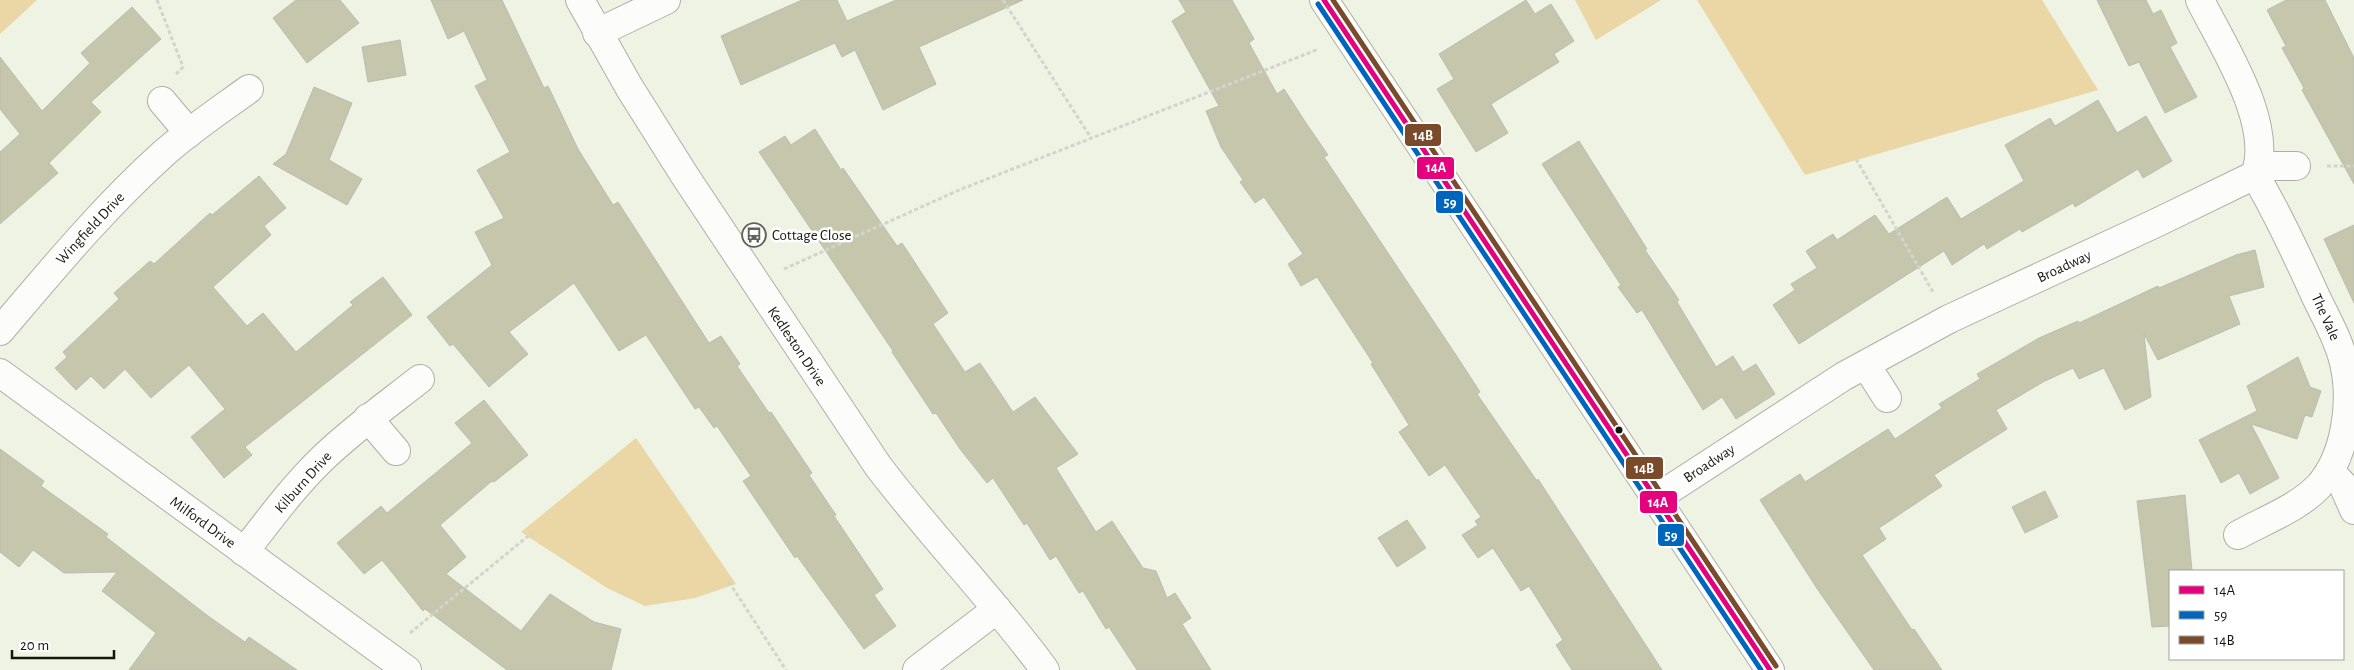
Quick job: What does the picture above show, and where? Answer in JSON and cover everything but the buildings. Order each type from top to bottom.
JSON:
[{"type":"street","name":"Kedleston Drive","points":[[580,0],[597,33],[685,176],[878,466],[906,503],[997,609],[1045,670]]},
{"type":"street","points":[[597,33],[666,0]]},
{"type":"street","points":[[1324,0],[1347,37],[1453,191],[1770,670]]},
{"type":"street","points":[[2200,0],[2241,83],[2253,114],[2258,136],[2256,170]]},
{"type":"street","name":"Wingfield Drive","points":[[0,331],[68,251],[125,190],[189,133],[249,89]]},
{"type":"street","points":[[162,101],[189,133]]},
{"type":"street","name":"Broadway","points":[[1655,498],[1844,376],[1949,319],[2156,224],[2256,170],[2296,166]]},
{"type":"street","name":"The Vale","points":[[2238,535],[2307,498],[2330,471],[2347,416],[2344,362],[2334,336],[2256,170]]},
{"type":"street","points":[[1866,365],[1887,398]]},
{"type":"street","name":"Milford Drive","points":[[0,373],[406,670]]},
{"type":"street","name":"Kilburn Drive","points":[[244,552],[321,459],[368,418],[420,379]]},
{"type":"street","points":[[368,418],[396,451]]},
{"type":"street","points":[[2330,471],[2343,485],[2354,510]]},
{"type":"street","points":[[917,670],[997,609]]},
{"type":"path","points":[[158,0],[183,67],[156,93],[162,101]]},
{"type":"path","points":[[1003,0],[1091,138]]},
{"type":"path","points":[[795,264],[959,190],[1347,37]]},
{"type":"path","points":[[1856,159],[1949,319]]},
{"type":"path","points":[[384,654],[533,532]]},
{"type":"path","points":[[729,582],[786,670]]},
{"type":"shaded area","points":[[0,0],[37,0],[0,34]]},
{"type":"shaded area","points":[[1575,0],[1661,0],[1596,40]]},
{"type":"shaded area","points":[[1697,0],[2042,0],[2098,90],[1805,175]]},
{"type":"shaded area","points":[[636,438],[736,584],[695,598],[645,606],[607,588],[521,532]]},
{"type":"transit line","name":"14A","points":[[1324,0],[1770,670]]},
{"type":"transit line","name":"14B","points":[[1333,0],[1776,666]]},
{"type":"transit line","name":"59","points":[[1318,4],[1761,670]]},
{"type":"place","name":"Cottage Close","points":[[754,235]]}]
